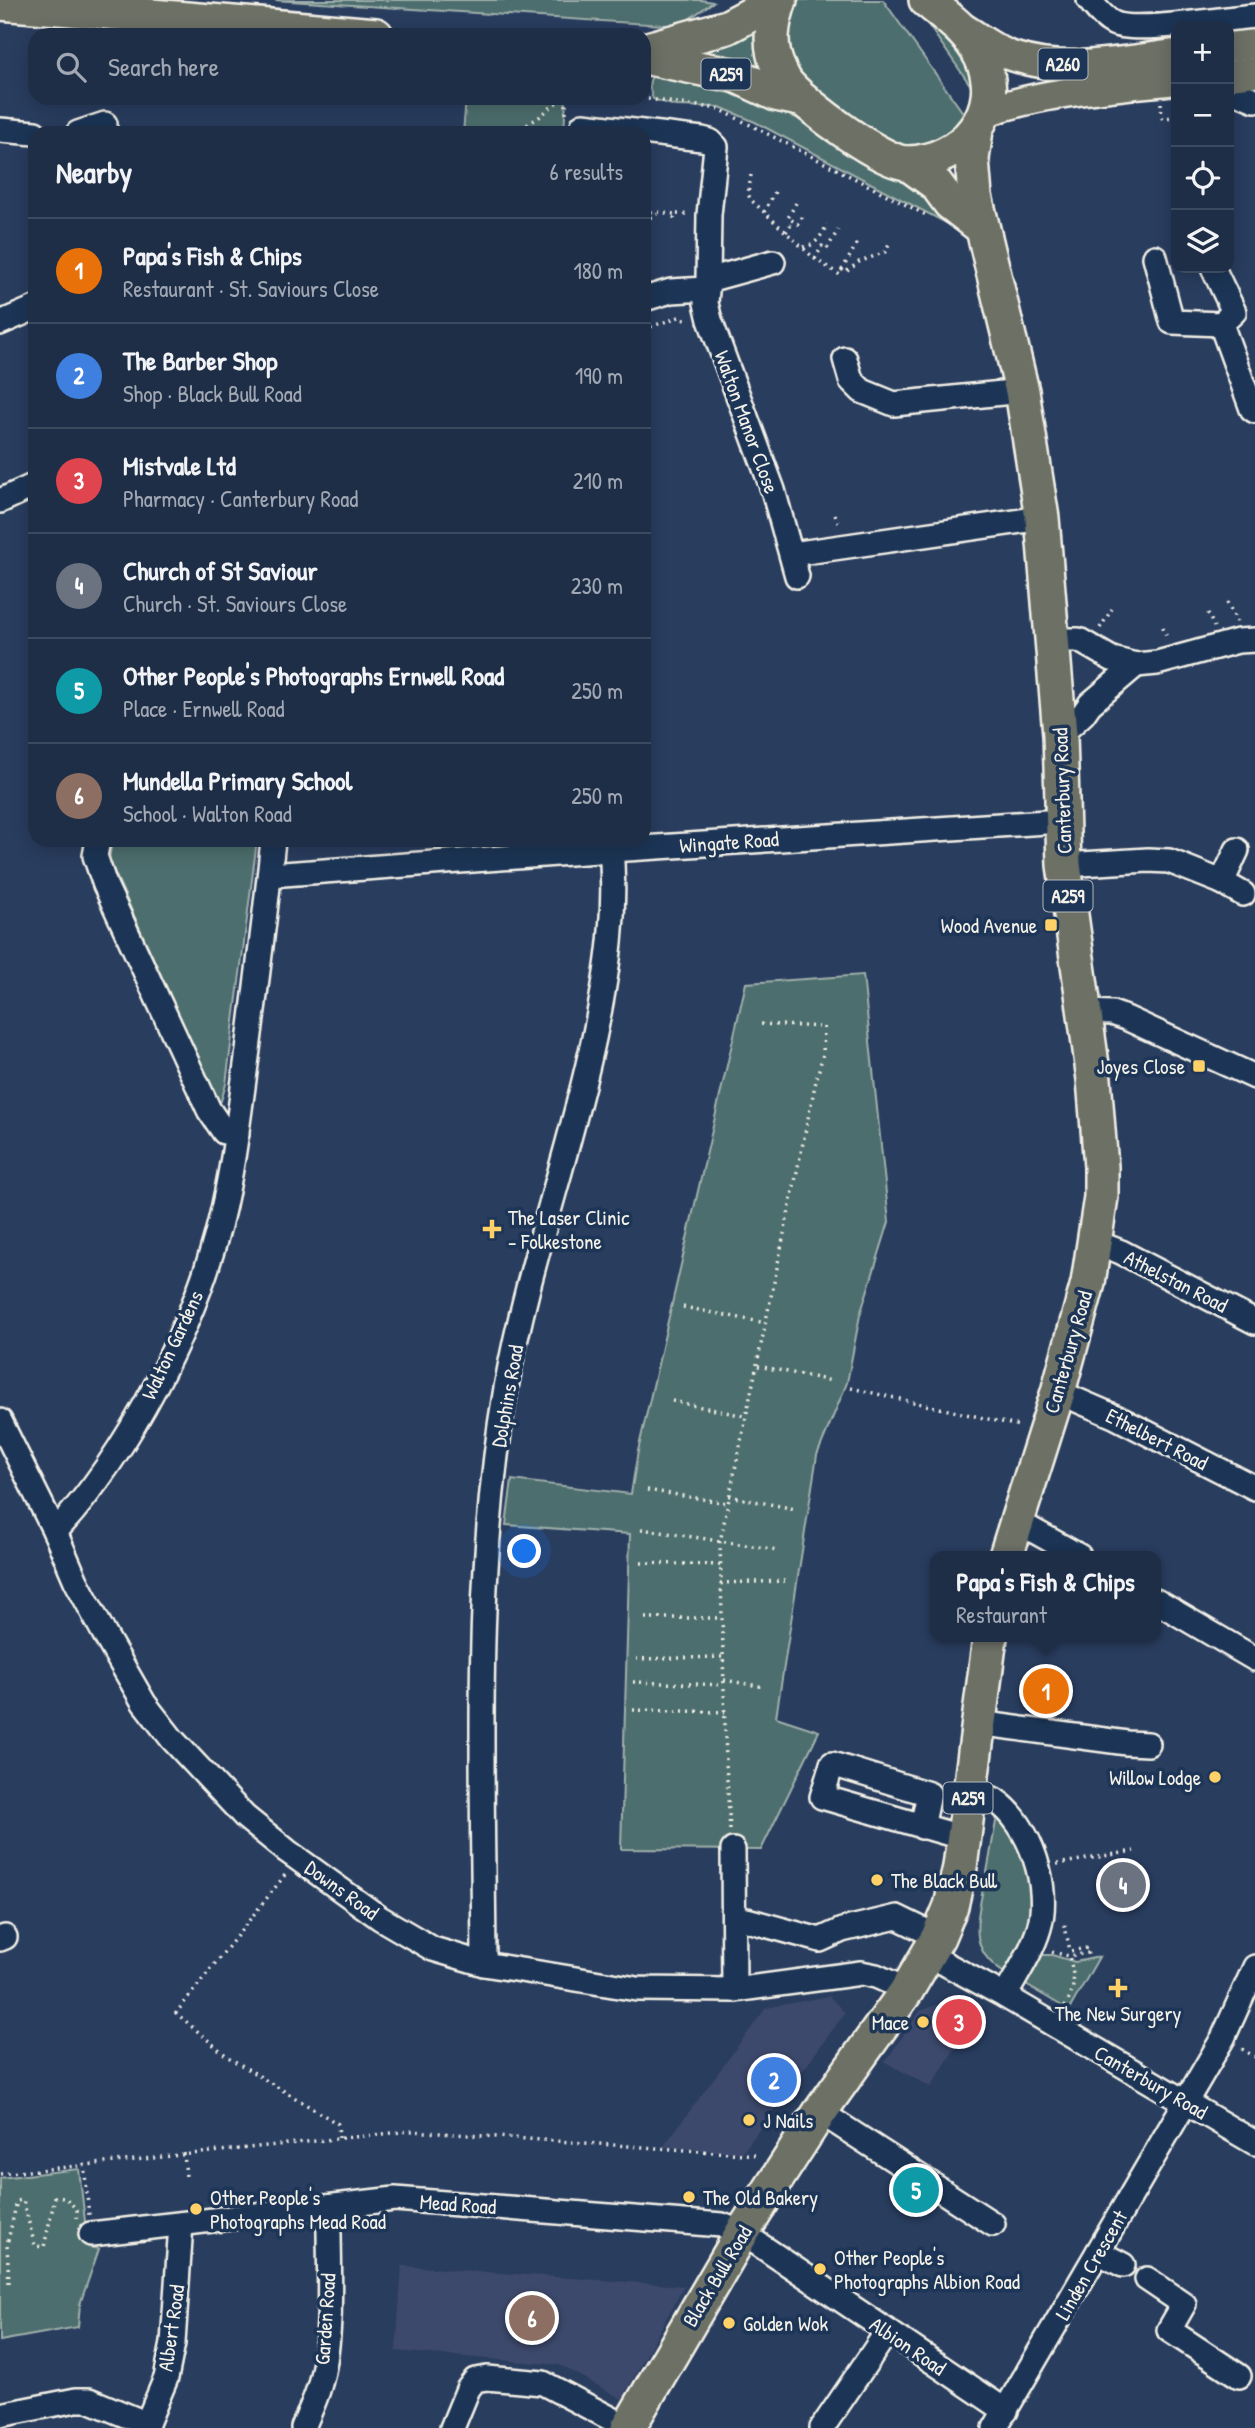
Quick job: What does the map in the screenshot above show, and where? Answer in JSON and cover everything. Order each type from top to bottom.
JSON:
[{"type":"highway","name":"A259","points":[[651,48],[727,27],[779,0]]},
{"type":"highway","points":[[779,0],[772,28],[775,57],[787,84],[804,100],[884,158],[906,163],[943,155],[959,145],[981,121]]},
{"type":"highway","name":"Canterbury Road","points":[[926,0],[958,25],[973,43],[987,75],[988,95],[972,159],[975,196],[1022,391],[1042,518],[1054,640],[1064,865],[1094,1079],[1100,1142],[1101,1197],[1088,1283],[1058,1392],[1008,1551]]},
{"type":"highway","points":[[0,4],[291,28]]},
{"type":"highway","name":"A259","points":[[651,58],[737,76],[776,94],[804,100]]},
{"type":"highway","points":[[906,163],[936,184],[950,203],[981,227]]},
{"type":"highway","name":"A259","points":[[933,1946],[955,1892],[989,1642]]},
{"type":"highway","name":"Black Bull Road","points":[[629,2428],[742,2233],[820,2112],[906,1990],[933,1946]]},
{"type":"main road","name":"A260","points":[[958,25],[1012,57],[1030,61],[1073,65],[1171,55]]},
{"type":"main road","points":[[1234,46],[1255,44]]},
{"type":"main road","name":"A260","points":[[981,121],[1020,101],[1078,89],[1168,89]]},
{"type":"street","points":[[1089,0],[1114,23],[1135,27],[1255,16]]},
{"type":"street","points":[[99,126],[105,124]]},
{"type":"street","name":"Walton Manor Close","points":[[583,125],[592,126]]},
{"type":"street","points":[[0,130],[28,133]]},
{"type":"street","name":"Walton Manor Close","points":[[651,133],[702,139],[710,141],[716,147],[709,227],[707,285],[710,320],[773,489],[794,565],[1042,518]]},
{"type":"street","points":[[1155,257],[1171,322],[1221,324],[1234,312],[1215,273]]},
{"type":"street","points":[[651,297],[707,285],[773,262]]},
{"type":"street","points":[[0,323],[28,311]]},
{"type":"street","points":[[1221,324],[1253,410]]},
{"type":"street","points":[[845,359],[851,380],[862,391],[894,404],[1022,391]]},
{"type":"street","points":[[0,501],[28,488]]},
{"type":"street","points":[[1054,640],[1079,640],[1112,659],[1136,665],[1157,663],[1238,641],[1247,634]]},
{"type":"street","points":[[1060,735],[1090,704],[1136,665]]},
{"type":"street","name":"Wingate Road","points":[[651,843],[1062,821]]},
{"type":"street","points":[[96,847],[94,856],[105,886],[209,1110],[224,1132],[237,1134]]},
{"type":"street","name":"Walton Gardens","points":[[55,1532],[119,1451],[167,1363],[188,1317],[220,1223],[237,1134],[272,847]]},
{"type":"street","name":"Wingate Road","points":[[270,875],[587,847]]},
{"type":"street","name":"Dolphins Road","points":[[484,1964],[482,1696],[491,1505],[506,1388],[523,1309],[585,1077],[610,955],[610,847]]},
{"type":"street","points":[[1222,882],[1237,850]]},
{"type":"street","points":[[1064,865],[1169,861],[1222,882],[1244,894]]},
{"type":"street","points":[[1084,1012],[1112,1013],[1126,1018],[1255,1077]]},
{"type":"street","name":"Athelstan Road","points":[[1095,1242],[1121,1251],[1255,1322]]},
{"type":"street","name":"Ethelbert Road","points":[[1058,1392],[1116,1417],[1255,1489]]},
{"type":"street","name":"Downs Road","points":[[0,1421],[76,1581],[144,1703],[172,1739],[246,1817],[287,1851],[380,1918],[433,1949],[484,1964],[637,1989],[734,1990],[861,1973],[876,1976],[906,1990]]},
{"type":"street","points":[[1018,1522],[1070,1551]]},
{"type":"street","points":[[1161,1604],[1255,1659]]},
{"type":"street","points":[[978,1723],[1149,1744]]},
{"type":"street","points":[[969,1793],[993,1799],[1007,1811],[1020,1827],[1038,1868],[1042,1902],[1040,1925],[1034,1942],[1005,1996]]},
{"type":"street","points":[[922,1827],[964,1838]]},
{"type":"street","points":[[733,1850],[734,1990]]},
{"type":"street","name":"Canterbury Road","points":[[747,1920],[820,1940],[842,1930],[897,1917],[933,1946],[1005,1996],[1255,2143]]},
{"type":"street","name":"Linden Crescent","points":[[1000,2420],[1223,2038],[1255,1967]]},
{"type":"street","points":[[820,2112],[993,2224]]},
{"type":"street","name":"Mead Road","points":[[91,2234],[395,2199],[722,2225],[742,2233]]},
{"type":"street","name":"Garden Road","points":[[303,2428],[319,2387],[324,2362],[328,2325],[329,2207]]},
{"type":"street","name":"Albert Road","points":[[146,2426],[166,2378],[173,2343],[181,2224]]},
{"type":"street","name":"Albion Road","points":[[742,2233],[887,2332],[1000,2420]]},
{"type":"street","points":[[1098,2252],[1123,2265]]},
{"type":"street","points":[[1147,2279],[1184,2304],[1169,2330],[1239,2376]]},
{"type":"street","points":[[822,2428],[887,2332]]},
{"type":"street","points":[[452,2428],[467,2389],[475,2380],[486,2378],[543,2383],[629,2428]]},
{"type":"street","points":[[0,2415],[76,2400],[89,2400],[146,2426]]},
{"type":"path","points":[[1168,89],[1162,118],[1171,117]]},
{"type":"path","points":[[651,99],[719,109],[929,217]]},
{"type":"path","points":[[525,126],[554,105]]},
{"type":"path","points":[[751,175],[749,197],[815,259],[840,275],[859,240]]},
{"type":"path","points":[[764,212],[775,192]]},
{"type":"path","points":[[796,203],[788,218],[798,224],[805,213]]},
{"type":"path","points":[[651,212],[674,214]]},
{"type":"path","points":[[651,217],[659,213]]},
{"type":"path","points":[[786,232],[793,221]]},
{"type":"path","points":[[802,247],[810,247],[816,242],[827,224]]},
{"type":"path","points":[[815,259],[822,246],[827,249],[838,230]]},
{"type":"path","points":[[842,270],[846,272],[859,262],[885,252],[889,244]]},
{"type":"path","points":[[651,327],[679,317],[693,321]]},
{"type":"path","points":[[1227,602],[1247,634]]},
{"type":"path","points":[[1095,634],[1112,609]]},
{"type":"path","points":[[1163,627],[1168,644]]},
{"type":"path","points":[[733,1850],[727,1801],[720,1542],[823,1054],[824,1027],[759,1024]]},
{"type":"path","points":[[683,1307],[766,1323]]},
{"type":"path","points":[[758,1366],[832,1381]]},
{"type":"path","points":[[851,1388],[1045,1432]]},
{"type":"path","points":[[671,1401],[746,1416]]},
{"type":"path","points":[[647,1490],[727,1503]]},
{"type":"path","points":[[729,1496],[795,1509]]},
{"type":"path","points":[[641,1529],[778,1550]]},
{"type":"path","points":[[641,1563],[721,1565]]},
{"type":"path","points":[[720,1583],[785,1581]]},
{"type":"path","points":[[645,1618],[721,1618]]},
{"type":"path","points":[[636,1658],[722,1657]]},
{"type":"path","points":[[724,1680],[765,1687]]},
{"type":"path","points":[[633,1682],[724,1685]]},
{"type":"path","points":[[633,1710],[725,1712]]},
{"type":"path","points":[[1038,1868],[1134,1851]]},
{"type":"path","points":[[288,1871],[176,2013],[228,2057],[338,2124],[340,2138]]},
{"type":"path","points":[[1040,1925],[1064,1922],[1069,1951],[1087,1948],[1088,1953],[1069,1956],[1075,1982],[1062,2013]]},
{"type":"path","points":[[0,2174],[411,2131],[758,2155]]},
{"type":"path","points":[[184,2153],[186,2177]]},
{"type":"path","points":[[9,2283],[7,2245],[17,2201],[23,2200],[35,2246],[44,2247],[55,2197],[66,2198],[77,2210],[79,2235],[91,2234],[84,2164]]},
{"type":"shaded area","points":[[829,1996],[845,2013],[742,2153],[663,2147],[766,2008]]},
{"type":"shaded area","points":[[962,2001],[982,2005],[931,2087],[885,2062],[920,2011],[945,2002]]},
{"type":"shaded area","points":[[402,2266],[684,2286],[622,2399],[560,2365],[396,2351]]},
{"type":"green space","points":[[274,0],[701,0],[713,2],[679,26]]},
{"type":"green space","points":[[795,0],[883,0],[966,117],[949,133],[929,143],[908,146],[885,142],[796,74],[783,25]]},
{"type":"green space","points":[[924,19],[951,38],[968,61],[973,89]]},
{"type":"green space","points":[[755,24],[768,75],[681,50]]},
{"type":"green space","points":[[655,74],[742,94],[801,120],[867,166],[901,177],[940,206],[946,223],[755,122],[720,107],[675,106],[653,99],[652,77]]},
{"type":"green space","points":[[465,105],[566,105],[564,126],[464,126]]},
{"type":"green space","points":[[111,847],[256,847],[226,1084],[221,1101],[218,1102],[109,860]]},
{"type":"green space","points":[[863,975],[889,1222],[860,1315],[847,1383],[817,1455],[776,1717],[819,1731],[761,1850],[621,1849],[630,1534],[506,1525],[512,1480],[631,1494],[638,1451],[746,983]]},
{"type":"green space","points":[[997,1816],[1006,1820],[1027,1852],[1035,1923],[1011,1977],[987,1958],[978,1937],[977,1925],[984,1884],[991,1884],[993,1874],[987,1872]]},
{"type":"green space","points":[[1039,1955],[1052,1955],[1075,1962],[1099,1957],[1069,2010],[1019,1981]]},
{"type":"green space","points":[[79,2169],[88,2247],[99,2249],[80,2304],[78,2327],[0,2341],[0,2178]]},
{"type":"place","name":"Wood Avenue","points":[[1051,925]]},
{"type":"place","name":"Joyes Close","points":[[1199,1066]]},
{"type":"place","name":"The Laser Clinic - Folkestone","points":[[492,1229]]},
{"type":"place","name":"Papa's Fish & Chips","points":[[1046,1691]]},
{"type":"place","name":"Willow Lodge","points":[[1215,1777]]},
{"type":"place","name":"The Black Bull","points":[[877,1880]]},
{"type":"place","name":"Church of St Saviour","points":[[1123,1885]]},
{"type":"place","name":"The New Surgery","points":[[1118,1988]]},
{"type":"place","name":"Mace","points":[[923,2022]]},
{"type":"place","name":"Mistvale Ltd","points":[[959,2022]]},
{"type":"place","name":"The Barber Shop","points":[[774,2080]]},
{"type":"place","name":"J Nails","points":[[749,2120]]},
{"type":"place","name":"Other People's Photographs Ernwell Road","points":[[916,2190]]},
{"type":"place","name":"The Old Bakery","points":[[689,2197]]},
{"type":"place","name":"Other People's Photographs Mead Road","points":[[196,2209]]},
{"type":"place","name":"Other People's Photographs Albion Road","points":[[820,2269]]},
{"type":"place","name":"Mundella Primary School","points":[[532,2318]]},
{"type":"place","name":"Golden Wok","points":[[729,2323]]}]
